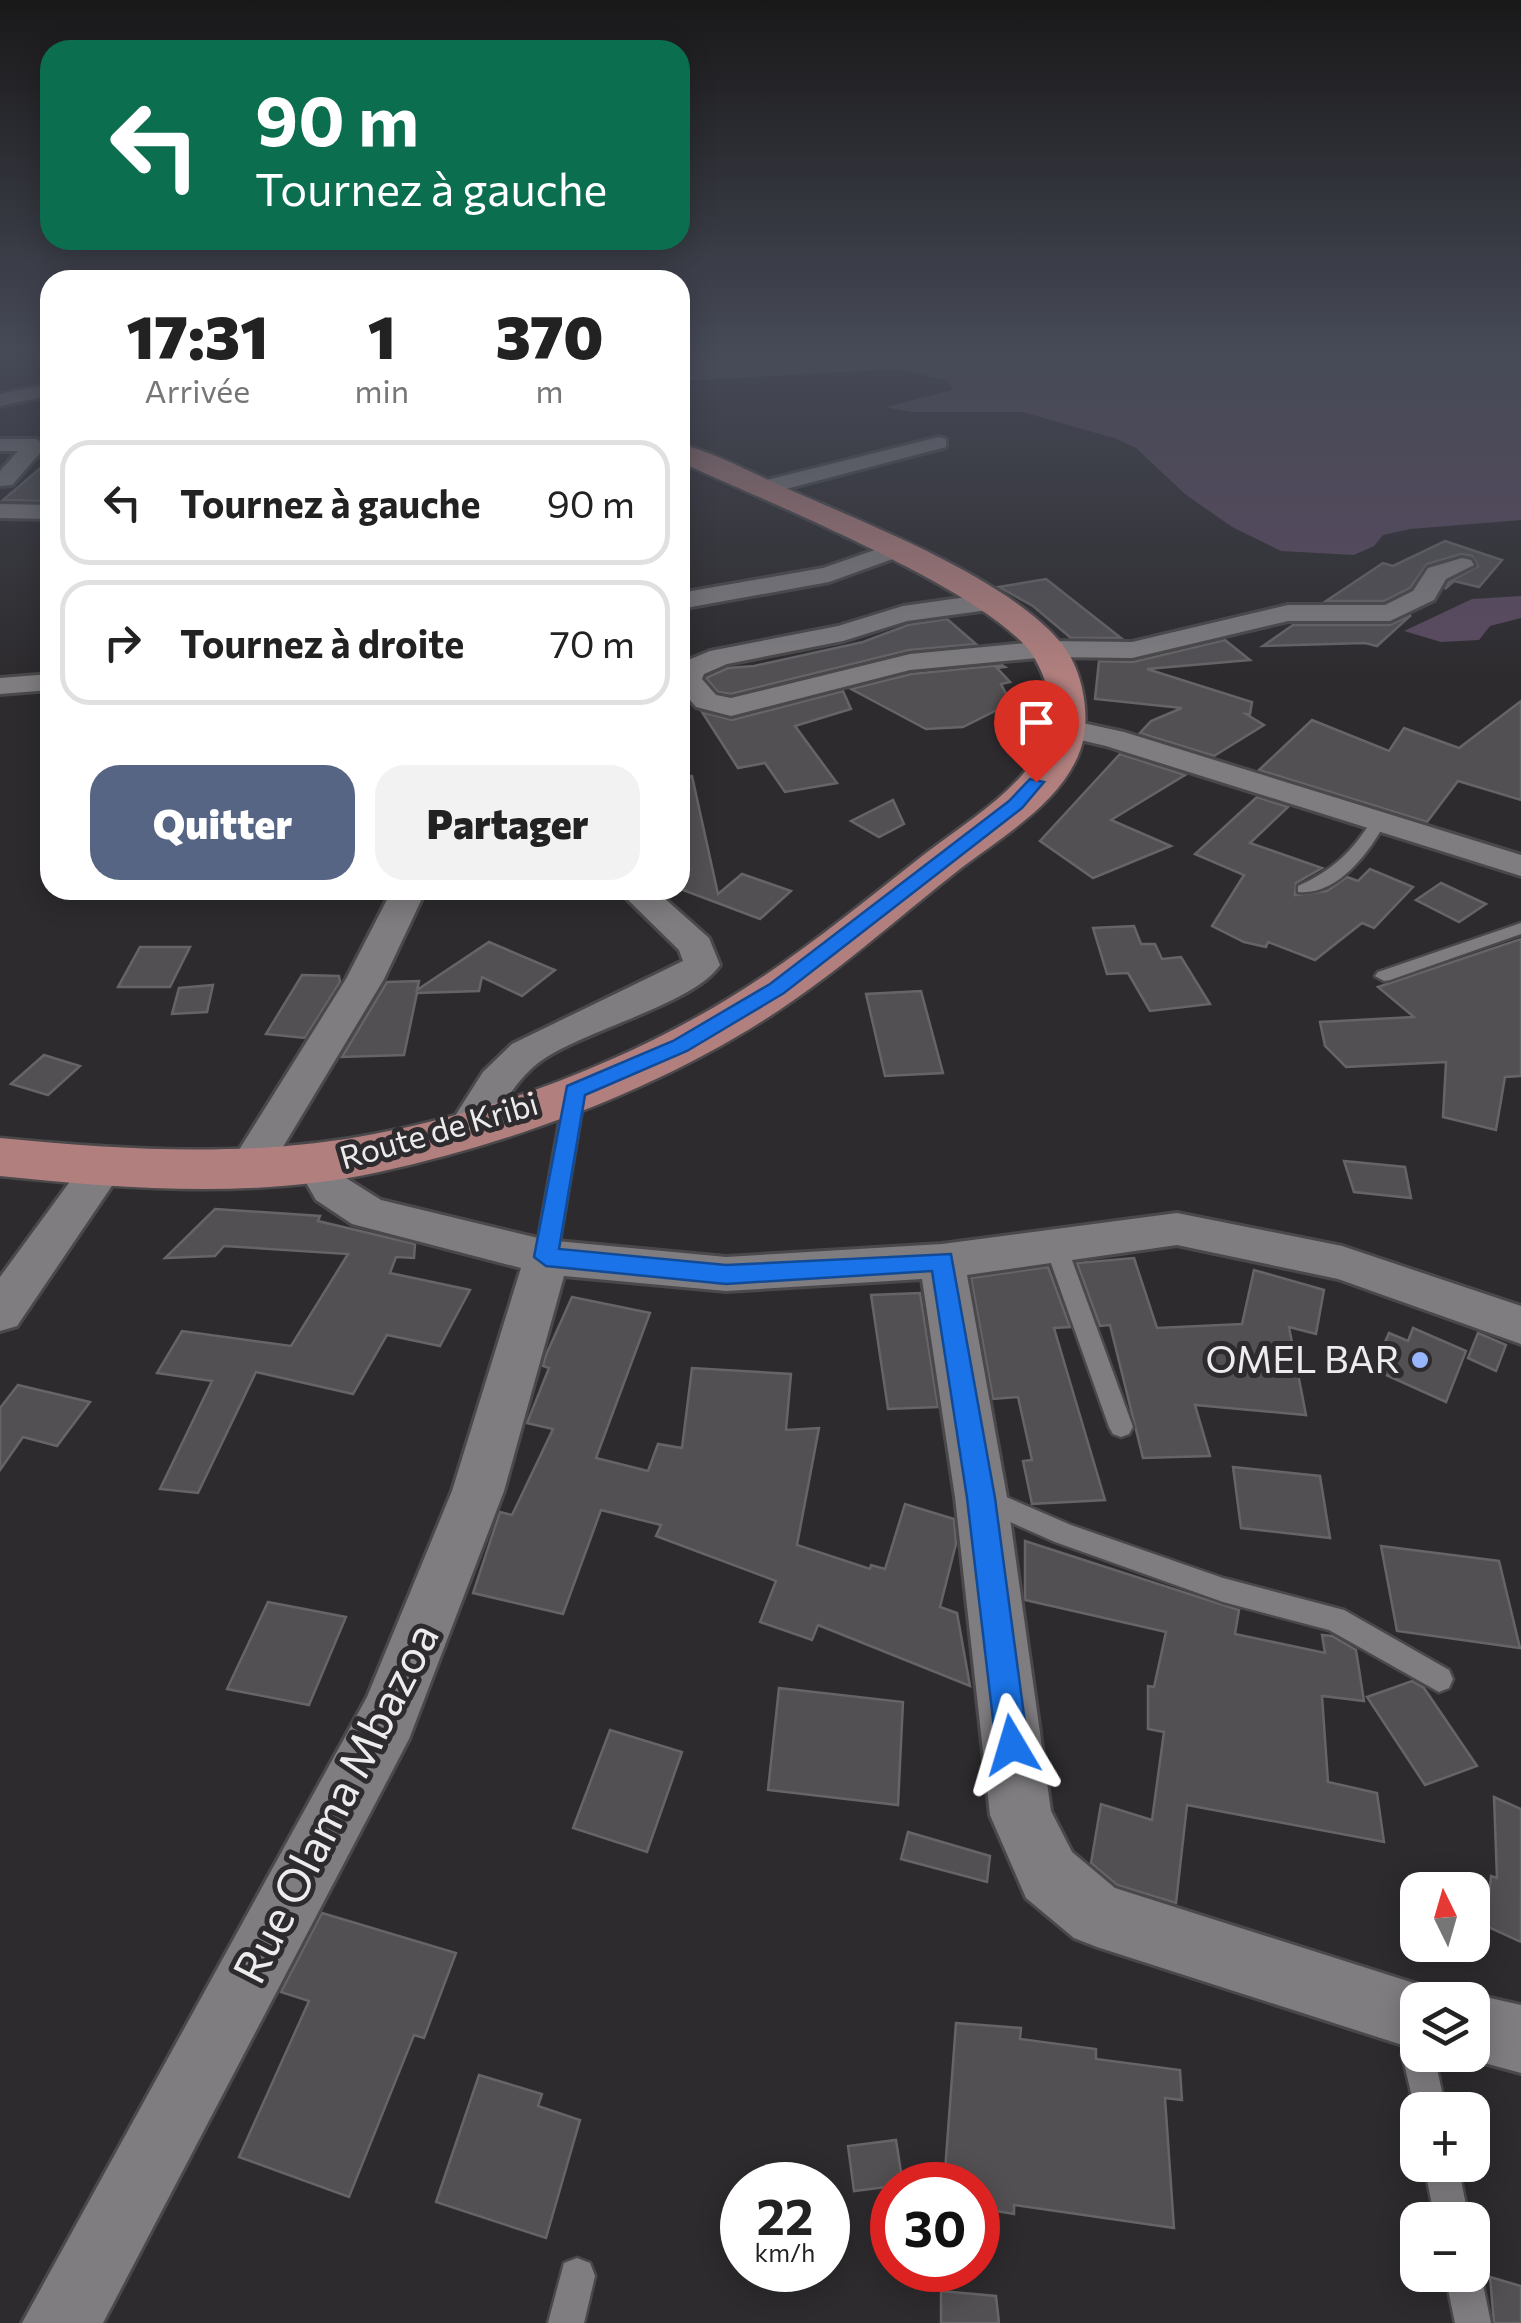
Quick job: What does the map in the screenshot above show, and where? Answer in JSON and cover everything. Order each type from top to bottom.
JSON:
[{"type":"main road","points":[[690,457],[892,551],[988,602],[1048,649],[1063,690],[1069,729]]},
{"type":"main road","name":"Route de Kribi","points":[[0,1157],[103,1168],[248,1169],[317,1164],[468,1127],[575,1091],[680,1046],[791,979],[1016,804],[1056,760],[1069,729]]},
{"type":"street","points":[[4,480],[26,456]]},
{"type":"street","points":[[759,489],[887,456]]},
{"type":"street","points":[[0,511],[40,512]]},
{"type":"street","points":[[690,599],[802,581],[892,551]]},
{"type":"street","points":[[690,682],[706,702],[730,707],[822,688],[899,664],[1048,649],[1132,650],[1288,613],[1390,613],[1425,594],[1427,582],[1435,574],[1462,565]]},
{"type":"street","points":[[690,673],[720,657],[844,632],[903,614],[988,602]]},
{"type":"street","points":[[0,686],[40,683]]},
{"type":"street","points":[[1069,729],[1112,738],[1377,823],[1518,861]]},
{"type":"street","points":[[248,1169],[366,979],[403,900]]},
{"type":"street","points":[[468,1127],[508,1068],[546,1042],[676,984],[702,965],[696,946],[646,900]]},
{"type":"street","points":[[317,1164],[331,1189],[368,1212],[546,1257],[726,1274],[942,1261],[1177,1229],[1342,1263],[1521,1325]]},
{"type":"street","points":[[0,1313],[103,1168]]},
{"type":"street","name":"Rue Olama Mbazoa","points":[[60,2323],[388,1718],[432,1616],[525,1352],[546,1257]]},
{"type":"street","points":[[942,1261],[981,1498],[1021,1815],[1049,1875],[1097,1916],[1400,2023]]},
{"type":"street","points":[[1490,2037],[1521,2039]]},
{"type":"lane","points":[[1304,890],[1341,874],[1365,849],[1377,823]]},
{"type":"lane","points":[[1384,976],[1521,928]]},
{"type":"lane","points":[[546,1257],[575,1091]]},
{"type":"lane","points":[[1056,1248],[1121,1427]]},
{"type":"lane","points":[[981,1498],[1064,1534],[1223,1590],[1335,1619],[1439,1678]]},
{"type":"lane","points":[[566,2323],[577,2276]]},
{"type":"lane","points":[[1466,2292],[1472,2323]]},
{"type":"shaded area","points":[[1145,456],[1521,456],[1521,520],[1410,529],[1383,535],[1374,546],[1354,555],[1281,551],[1232,527],[1185,494]]},
{"type":"shaded area","points":[[1521,596],[1521,618],[1490,626],[1479,640],[1441,642],[1404,631],[1472,599]]},
{"type":"building","points":[[40,469],[40,501],[3,500]]},
{"type":"building","points":[[1445,541],[1502,560],[1479,587],[1454,581],[1445,589],[1449,582],[1478,566],[1472,556],[1461,554],[1427,564],[1410,588],[1384,601],[1326,601],[1383,563],[1393,566]]},
{"type":"building","points":[[1046,579],[1121,638],[1071,638],[1033,606],[999,587]]},
{"type":"building","points":[[1411,615],[1377,646],[1263,646],[1293,625],[1390,625]]},
{"type":"building","points":[[947,619],[976,644],[909,650],[731,694],[718,692],[706,678],[728,668],[863,642],[908,625]]},
{"type":"building","points":[[1225,640],[1250,660],[1147,669],[1252,702],[1250,714],[1246,714],[1264,725],[1214,756],[1140,733],[1151,721],[1182,708],[1095,699],[1099,661],[1133,662]]},
{"type":"building","points":[[1005,667],[997,668],[1010,682],[1001,684],[1011,703],[963,727],[926,729],[851,689],[911,674]]},
{"type":"building","points":[[843,691],[851,709],[795,726],[837,783],[785,792],[765,763],[738,768],[702,712],[732,720]]},
{"type":"building","points":[[1521,701],[1521,800],[1458,781],[1427,822],[1259,770],[1312,720],[1389,751],[1404,728],[1459,748]]},
{"type":"building","points":[[1120,754],[1185,775],[1111,820],[1171,846],[1093,878],[1040,841]]},
{"type":"building","points":[[690,776],[718,894],[742,874],[791,891],[760,919],[690,893]]},
{"type":"building","points":[[1257,797],[1288,807],[1250,843],[1322,868],[1296,883],[1295,895],[1327,891],[1347,877],[1358,881],[1370,869],[1413,887],[1374,928],[1362,923],[1315,960],[1268,942],[1266,947],[1244,942],[1212,926],[1244,875],[1195,854]]},
{"type":"building","points":[[893,800],[904,824],[879,837],[851,821]]},
{"type":"building","points":[[1441,883],[1486,904],[1459,922],[1416,900]]},
{"type":"building","points":[[1134,926],[1141,944],[1155,944],[1162,959],[1181,957],[1210,1004],[1150,1011],[1128,973],[1107,974],[1093,928]]},
{"type":"building","points":[[1521,939],[1521,1076],[1505,1077],[1496,1130],[1443,1117],[1446,1062],[1346,1067],[1325,1046],[1320,1022],[1414,1017],[1378,987]]},
{"type":"building","points":[[489,942],[555,970],[522,996],[482,977],[479,991],[417,993],[404,1055],[342,1057],[387,982],[419,981],[417,990]]},
{"type":"building","points":[[140,947],[190,947],[170,987],[118,987]]},
{"type":"building","points":[[302,975],[339,976],[340,982],[305,1038],[266,1034]]},
{"type":"building","points":[[213,985],[207,1012],[172,1014],[179,988]]},
{"type":"building","points":[[921,991],[943,1073],[885,1076],[866,994]]},
{"type":"building","points":[[44,1055],[80,1066],[48,1095],[11,1084]]},
{"type":"building","points":[[1344,1161],[1405,1167],[1411,1198],[1354,1192]]},
{"type":"building","points":[[215,1209],[320,1216],[318,1221],[415,1244],[414,1258],[396,1257],[390,1273],[470,1290],[440,1346],[387,1335],[353,1394],[256,1372],[198,1493],[160,1489],[212,1381],[157,1373],[182,1331],[291,1346],[348,1254],[224,1246],[215,1256],[165,1258]]},
{"type":"building","points":[[1134,1258],[1157,1328],[1242,1324],[1254,1270],[1324,1290],[1316,1334],[1289,1327],[1306,1415],[1195,1405],[1210,1456],[1143,1458],[1110,1325],[1100,1326],[1077,1263]]},
{"type":"building","points":[[1048,1267],[1070,1327],[1054,1328],[1105,1500],[1032,1504],[1023,1461],[1032,1460],[1018,1397],[993,1399],[971,1278]]},
{"type":"building","points":[[920,1293],[938,1407],[888,1409],[871,1295]]},
{"type":"building","points":[[572,1297],[650,1313],[596,1458],[648,1471],[658,1444],[682,1448],[692,1368],[791,1374],[786,1430],[819,1428],[797,1545],[870,1569],[871,1565],[885,1569],[905,1504],[954,1519],[956,1544],[940,1607],[957,1613],[970,1686],[818,1625],[812,1640],[760,1622],[776,1581],[656,1536],[661,1525],[601,1510],[563,1614],[473,1593],[500,1512],[512,1515],[553,1429],[527,1423],[549,1368],[543,1366],[546,1355]]},
{"type":"building","name":"OMEL BAR","points":[[1413,1328],[1466,1351],[1446,1402],[1373,1369],[1389,1333],[1408,1341]]},
{"type":"building","points":[[1478,1333],[1506,1345],[1496,1371],[1468,1358]]},
{"type":"building","points":[[18,1385],[90,1402],[57,1446],[23,1437],[0,1470],[0,1408]]},
{"type":"building","points":[[1233,1467],[1320,1476],[1330,1538],[1241,1528]]},
{"type":"building","points":[[1025,1541],[1239,1610],[1235,1634],[1325,1653],[1322,1635],[1332,1636],[1356,1650],[1364,1701],[1322,1696],[1328,1782],[1377,1793],[1384,1842],[1187,1805],[1176,1903],[1117,1885],[1091,1863],[1101,1804],[1152,1820],[1164,1732],[1148,1729],[1148,1686],[1154,1687],[1166,1632],[1025,1600]]},
{"type":"building","points":[[1381,1546],[1499,1561],[1520,1648],[1397,1631]]},
{"type":"building","points":[[268,1602],[346,1617],[309,1705],[227,1689]]},
{"type":"building","points":[[1412,1681],[1424,1688],[1477,1766],[1425,1785],[1367,1697]]},
{"type":"building","points":[[779,1688],[903,1702],[898,1805],[768,1790]]},
{"type":"building","points":[[610,1730],[682,1752],[647,1852],[573,1828]]},
{"type":"building","points":[[1494,1797],[1521,1809],[1521,1942],[1490,1928],[1491,1876],[1497,1878]]},
{"type":"building","points":[[908,1832],[990,1856],[987,1882],[901,1859]]},
{"type":"building","points":[[322,1913],[456,1953],[424,2038],[414,2035],[349,2197],[239,2157],[309,2001],[281,1992]]},
{"type":"building","points":[[956,2023],[1021,2028],[1020,2039],[1096,2049],[1096,2059],[1180,2070],[1182,2100],[1165,2098],[1174,2228],[1014,2205],[1014,2214],[1000,2212],[1000,2162],[946,2162]]},
{"type":"building","points":[[479,2075],[542,2094],[538,2106],[580,2120],[546,2238],[436,2202]]},
{"type":"building","points":[[896,2140],[899,2162],[870,2162],[870,2189],[854,2191],[848,2146]]},
{"type":"building","points":[[1490,2277],[1521,2286],[1521,2323],[1494,2323]]},
{"type":"building","points":[[941,2292],[996,2296],[999,2323],[941,2323]]},
{"type":"place","name":"OMEL BAR","points":[[1420,1360]]},
{"type":"route","points":[[1012,1745],[981,1498],[942,1261],[726,1274],[546,1257],[575,1091],[680,1046],[777,989],[1016,804],[1036,782]]}]
